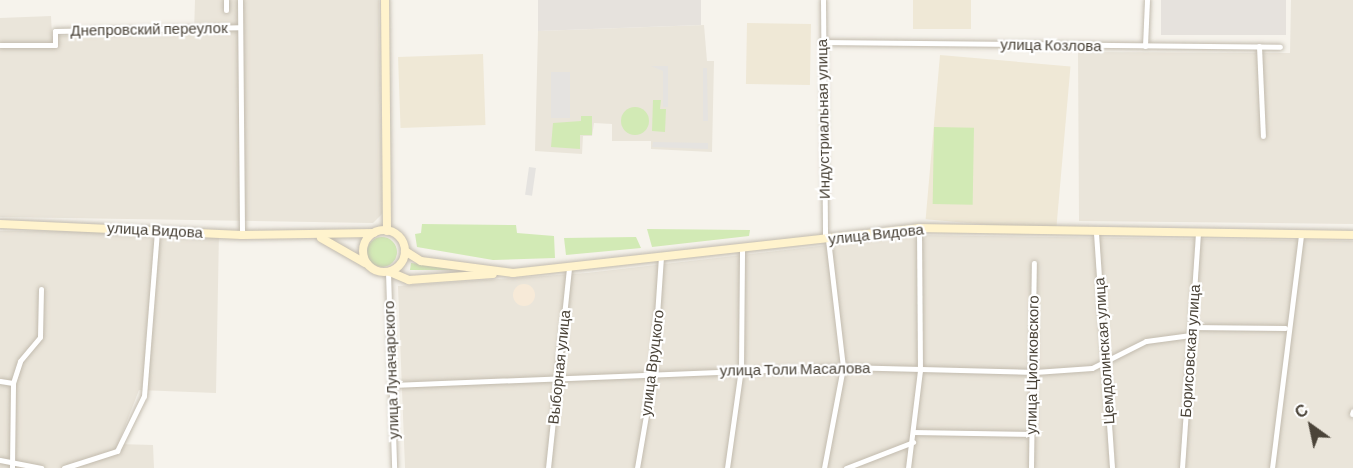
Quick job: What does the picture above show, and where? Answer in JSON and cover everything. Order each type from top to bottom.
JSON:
[{"type":"street","name":"Днепровский переулок","points":[[226,0],[226,10]]},
{"type":"street","name":"Днепровский переулок","points":[[240,0],[242,235]]},
{"type":"street","points":[[385,0],[387,231]]},
{"type":"street","name":"Индустриальная улица","points":[[823,0],[826,239],[843,367],[824,468]]},
{"type":"street","points":[[1145,46],[1147,0]]},
{"type":"street","name":"Днепровский переулок","points":[[0,45],[55,45],[55,31],[240,27]]},
{"type":"street","name":"улица Козлова","points":[[822,42],[1280,47]]},
{"type":"street","points":[[1258,46],[1263,136]]},
{"type":"street","name":"улица Видова","points":[[0,224],[311,236]]},
{"type":"street","points":[[908,468],[915,432],[920,370],[919,228]]},
{"type":"street","name":"улица Видова","points":[[405,251],[421,261],[513,273],[919,228],[1353,236]]},
{"type":"street","points":[[64,468],[117,451],[144,396],[157,230]]},
{"type":"street","points":[[311,236],[387,231],[402,239],[405,251],[401,264],[389,272]]},
{"type":"street","points":[[367,264],[363,247],[374,233]]},
{"type":"street","name":"Цемдолинская улица","points":[[1096,233],[1112,468]]},
{"type":"street","name":"Борисовская улица","points":[[1182,468],[1198,234]]},
{"type":"street","points":[[1272,468],[1286,328],[1301,235]]},
{"type":"street","points":[[311,236],[340,244],[367,264],[409,280],[513,273]]},
{"type":"street","points":[[727,468],[741,369],[742,248]]},
{"type":"street","name":"улица Вруцкого","points":[[637,468],[653,374],[661,258]]},
{"type":"street","name":"улица Циолковского","points":[[1031,468],[1035,372],[1034,263]]},
{"type":"street","name":"Выборная улица","points":[[549,468],[569,267]]},
{"type":"street","name":"улица Луначарского","points":[[389,272],[394,468]]},
{"type":"street","points":[[12,468],[13,384],[20,361],[40,337],[41,289]]},
{"type":"street","points":[[1191,327],[1286,328]]},
{"type":"street","name":"улица Толи Масалова","points":[[392,385],[741,369],[843,367],[1035,372],[1092,368],[1146,341],[1191,335]]},
{"type":"street","points":[[0,381],[13,384]]},
{"type":"street","points":[[915,432],[1031,434]]},
{"type":"street","points":[[846,468],[913,442]]},
{"type":"street","points":[[0,460],[12,460],[41,468]]},
{"type":"shaded area","points":[[195,0],[379,0],[382,214],[373,223],[0,217],[0,18],[51,16],[52,36],[194,33]]},
{"type":"shaded area","points":[[538,0],[701,0],[701,25],[538,31]]},
{"type":"shaded area","points":[[913,0],[971,0],[971,29],[913,29]]},
{"type":"shaded area","points":[[1161,0],[1286,0],[1286,35],[1161,35]]},
{"type":"shaded area","points":[[1291,0],[1353,0],[1353,224],[1079,221],[1078,52],[1290,53]]},
{"type":"shaded area","points":[[747,23],[811,24],[810,85],[746,84]]},
{"type":"shaded area","points":[[704,25],[707,61],[714,61],[712,152],[651,149],[651,141],[612,141],[612,124],[594,123],[592,136],[583,136],[582,154],[535,151],[538,31]]},
{"type":"shaded area","points":[[483,54],[485,125],[401,128],[398,57]]},
{"type":"shaded area","points":[[940,55],[1071,66],[1056,231],[926,219]]},
{"type":"shaded area","points":[[651,66],[668,66],[668,107],[663,107],[663,71]]},
{"type":"shaded area","points":[[703,68],[707,68],[708,121],[703,121]]},
{"type":"shaded area","points":[[551,72],[570,72],[570,118],[551,118]]},
{"type":"shaded area","points":[[653,142],[708,143],[708,149],[652,147]]},
{"type":"shaded area","points":[[529,167],[536,168],[532,196],[525,195]]},
{"type":"shaded area","points":[[0,231],[219,232],[216,393],[139,390],[118,444],[153,445],[154,468],[0,468]]},
{"type":"shaded area","points":[[914,235],[1353,241],[1353,468],[405,468],[398,286],[587,273]]},
{"type":"shaded area","points":[[524,284],[532,287],[535,295],[532,303],[524,306],[516,303],[513,295],[516,287]]},
{"type":"green space","points":[[653,100],[661,100],[660,109],[666,109],[665,132],[652,131]]},
{"type":"green space","points":[[635,107],[645,111],[649,121],[645,131],[635,135],[625,131],[621,121],[625,111]]},
{"type":"green space","points":[[581,116],[592,116],[592,135],[580,135],[580,149],[551,147],[553,123],[581,121]]},
{"type":"green space","points":[[934,127],[974,128],[973,205],[933,204]]},
{"type":"green space","points":[[422,224],[516,225],[517,233],[554,236],[555,258],[493,260],[417,247],[415,234],[421,233]]},
{"type":"green space","points":[[647,229],[750,230],[749,236],[652,247]]},
{"type":"green space","points":[[382,237],[393,241],[397,252],[393,263],[382,267],[371,263],[367,252],[371,241]]},
{"type":"green space","points":[[636,237],[641,248],[566,255],[564,238]]},
{"type":"green space","points":[[411,263],[477,270],[410,270]]}]
